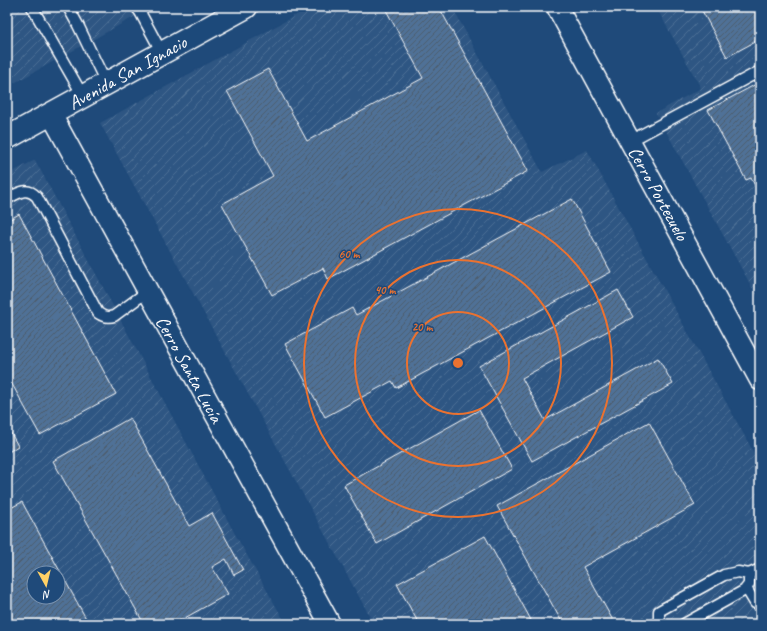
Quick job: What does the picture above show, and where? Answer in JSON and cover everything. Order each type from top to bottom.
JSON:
[{"type":"main road","name":"Avenida San Ignacio","points":[[7,138],[246,7]]},
{"type":"street","name":"Cerro Portezuelo","points":[[557,7],[760,380]]},
{"type":"street","name":"Cerro Santa Lucía","points":[[51,114],[330,624]]},
{"type":"lane","points":[[32,7],[83,96]]},
{"type":"lane","points":[[68,7],[106,83]]},
{"type":"lane","points":[[136,7],[162,53]]},
{"type":"lane","points":[[630,141],[760,71]]},
{"type":"lane","points":[[7,199],[22,191],[31,192],[37,197],[98,313],[102,316],[110,318],[114,316],[148,291]]},
{"type":"lane","points":[[662,624],[659,618],[659,611],[724,576],[738,572],[749,574],[760,569]]},
{"type":"lane","points":[[690,623],[745,590],[749,584],[749,574]]},
{"type":"lane","points":[[746,588],[755,603]]},
{"type":"shaded area","points":[[7,7],[152,7],[7,87]]},
{"type":"shaded area","points":[[311,7],[452,7],[542,172],[587,150],[760,464],[760,624],[374,624],[100,123]]},
{"type":"shaded area","points":[[656,7],[760,7],[760,302],[656,113],[701,88]]},
{"type":"shaded area","points":[[35,160],[236,536],[286,624],[7,624],[7,175]]},
{"type":"building","points":[[391,7],[439,7],[528,171],[328,279],[323,268],[272,295],[222,204],[273,176],[227,91],[268,69],[307,141],[423,78],[386,10]]},
{"type":"building","points":[[700,7],[760,7],[760,39],[727,57]]},
{"type":"building","points":[[760,82],[760,195],[751,178],[746,180],[708,110]]},
{"type":"building","points":[[572,199],[611,272],[396,388],[392,381],[325,417],[285,344],[352,308],[356,315]]},
{"type":"building","points":[[19,214],[116,394],[40,435],[7,375],[7,221]]},
{"type":"building","points":[[618,290],[633,317],[522,378],[545,420],[658,358],[673,384],[532,461],[479,366]]},
{"type":"building","points":[[479,410],[512,469],[377,544],[344,485]]},
{"type":"building","points":[[130,418],[189,526],[212,513],[243,570],[234,575],[226,559],[212,567],[228,594],[174,624],[144,624],[53,461]]},
{"type":"building","points":[[649,422],[695,505],[583,567],[615,624],[563,624],[497,506]]},
{"type":"building","points":[[7,426],[18,446],[7,453]]},
{"type":"building","points":[[22,502],[57,565],[26,565],[26,605],[66,605],[66,582],[89,624],[7,624],[7,510]]},
{"type":"building","points":[[485,536],[531,620],[522,624],[419,624],[397,584]]}]
